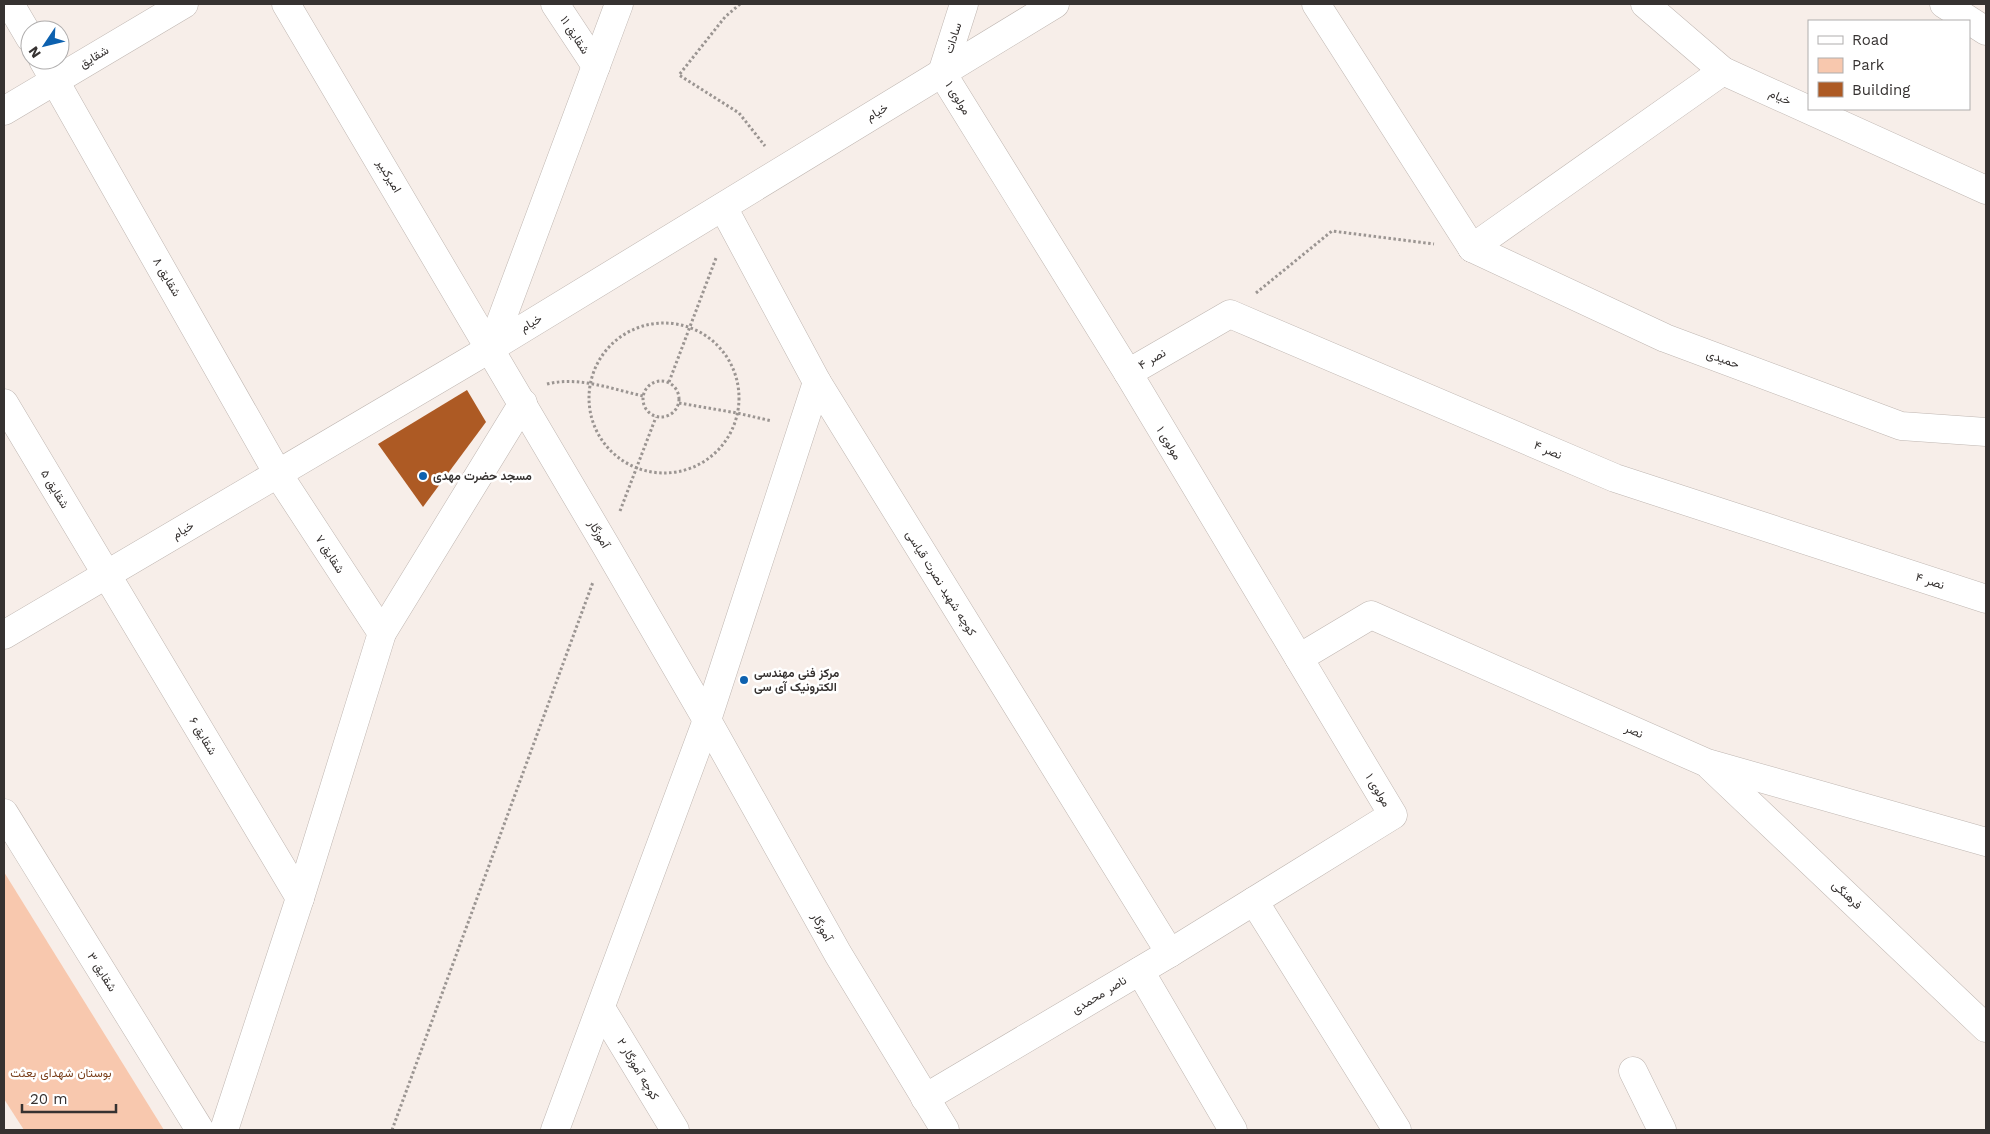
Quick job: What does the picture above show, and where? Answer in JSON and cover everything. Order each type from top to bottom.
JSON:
[{"type":"street","points":[[10,4],[20,21]]},
{"type":"street","name":"شقایق","points":[[70,60],[184,4]]},
{"type":"street","name":"امیرکبیر","points":[[286,4],[491,348]]},
{"type":"street","name":"شقایق ۱۱","points":[[555,4],[596,66]]},
{"type":"street","points":[[491,348],[619,4]]},
{"type":"street","name":"سادات","points":[[942,73],[964,4]]},
{"type":"street","name":"خیام","points":[[4,635],[491,348],[726,213],[784,170],[1055,4]]},
{"type":"street","points":[[1316,4],[1472,248],[1724,71]]},
{"type":"street","name":"خیام","points":[[1645,4],[1724,71],[1808,109]]},
{"type":"street","points":[[1944,4],[1969,20]]},
{"type":"street","points":[[1970,21],[1986,31]]},
{"type":"street","name":"شقایق","points":[[4,111],[49,70]]},
{"type":"street","name":"شقایق ۸","points":[[49,70],[278,474]]},
{"type":"street","name":"مولوی ۱","points":[[942,73],[1128,373],[1393,815],[1254,901]]},
{"type":"street","name":"خیام","points":[[1810,110],[1986,190]]},
{"type":"street","name":"کوچه شهید نصرت قیاسی","points":[[726,213],[817,382],[1170,953]]},
{"type":"street","name":"حمیدی","points":[[1472,248],[1665,338],[1901,426],[1986,432]]},
{"type":"street","name":"نصر ۴","points":[[1128,373],[1230,314],[1615,478],[1986,599]]},
{"type":"street","name":"آموزگار","points":[[491,348],[707,720],[838,954],[945,1130]]},
{"type":"street","points":[[555,1130],[707,720],[817,382]]},
{"type":"street","points":[[224,1130],[300,898],[382,633],[520,397]]},
{"type":"street","name":"شقایق ۵","points":[[4,403],[106,574]]},
{"type":"street","name":"شقایق ۷","points":[[278,474],[382,633]]},
{"type":"street","name":"شقایق ۶","points":[[106,574],[300,898]]},
{"type":"street","name":"نصر","points":[[1299,658],[1371,616],[1707,763],[1986,842]]},
{"type":"street","name":"فرهنگی","points":[[1707,763],[1986,1028]]},
{"type":"street","name":"شقایق ۳","points":[[4,813],[200,1130]]},
{"type":"street","points":[[1140,971],[1254,901],[1397,1130]]},
{"type":"street","name":"ناصر محمدی","points":[[926,1098],[1140,971],[1233,1130]]},
{"type":"street","name":"کوچه آموزگار ۲","points":[[601,1008],[675,1130]]},
{"type":"street","points":[[1633,1071],[1662,1130]]},
{"type":"path","points":[[740,4],[725,17],[679,76],[739,113],[784,170]]},
{"type":"path","points":[[669,382],[690,328],[726,213]]},
{"type":"path","points":[[1230,314],[1332,231],[1472,248]]},
{"type":"path","points":[[658,322],[683,324],[705,335],[723,352],[735,374],[739,398],[735,423],[723,445],[705,462],[682,471],[657,473],[632,467],[612,453],[596,432],[589,409],[589,384],[598,360],[614,341],[635,328],[658,322]]},
{"type":"path","points":[[520,397],[561,381],[589,384],[643,396]]},
{"type":"path","points":[[657,381],[669,382],[677,391],[679,403],[673,413],[668,416],[656,417],[646,410],[643,405],[643,396],[646,387],[650,383],[657,381]]},
{"type":"path","points":[[679,403],[737,412],[802,428]]},
{"type":"path","points":[[392,1130],[606,546],[638,468],[656,417]]},
{"type":"green space","name":"بوستان شهدای بعثت","points":[[4,872],[164,1130],[24,1130],[4,1099]]},
{"type":"building","name":"مسجد حضرت مهدی","points":[[467,390],[486,422],[423,507],[378,444]]},
{"type":"place","name":"مسجد حضرت مهدی","points":[[423,476]]},
{"type":"place","name":"مرکز فنی مهندسی الکترونیک آی سی","points":[[744,680]]}]
